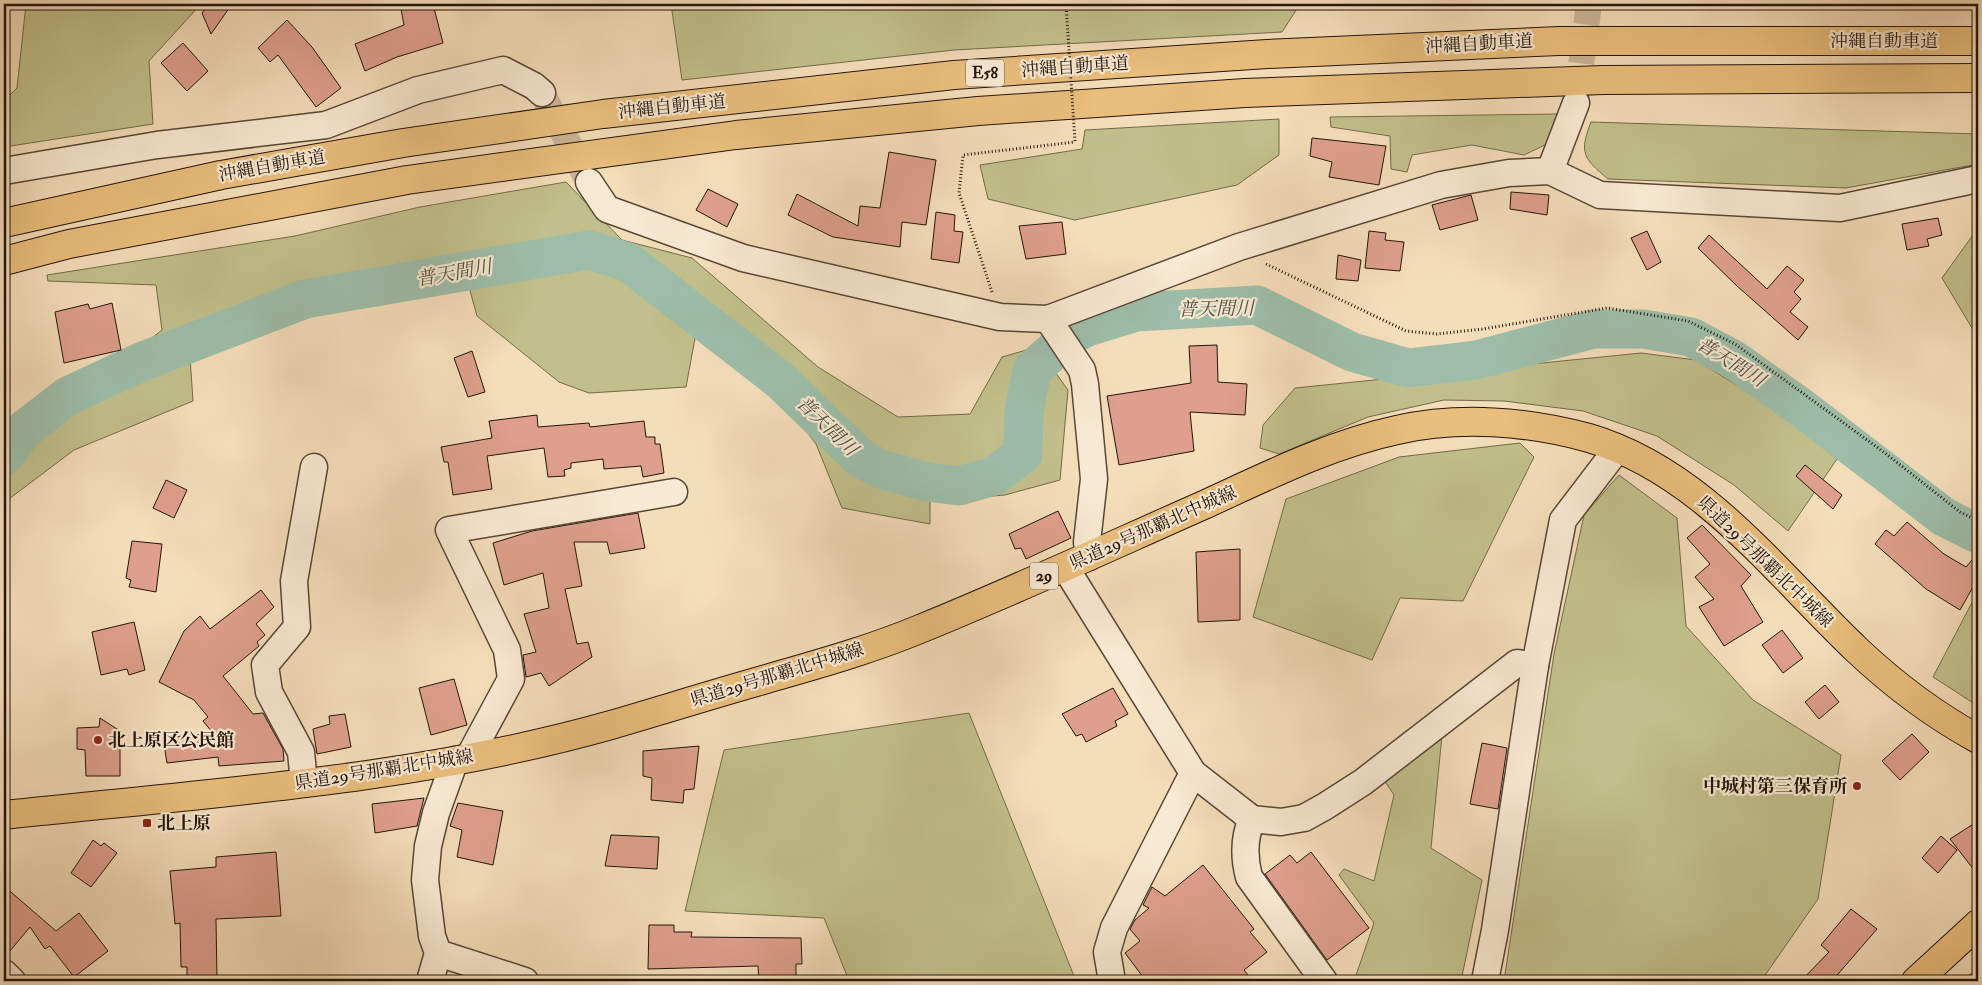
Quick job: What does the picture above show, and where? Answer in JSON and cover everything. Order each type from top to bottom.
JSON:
[{"type":"main road","name":"沖縄自動車道","points":[[4,223],[221,175],[403,143],[602,114],[954,75],[1267,54],[1559,41],[1978,41]]},
{"type":"main road","name":"沖縄自動車道","points":[[4,261],[70,244],[407,180],[736,135],[978,111],[1245,93],[1593,80],[1978,78]]},
{"type":"main road","name":"県道29号那覇北中城線","points":[[4,815],[304,783],[462,759],[606,726],[861,650],[915,631],[1326,453],[1394,430],[1423,425],[1478,422],[1543,428],[1589,438],[1618,448],[1678,482],[1717,511],[1884,674],[1959,729],[1978,739]]},
{"type":"main road","points":[[1916,981],[1978,924]]},
{"type":"street","points":[[4,171],[157,145],[326,125],[418,90],[503,70],[534,86],[542,93]]},
{"type":"street","points":[[1550,171],[1576,103]]},
{"type":"street","points":[[588,182],[607,209],[743,258],[1000,317],[1048,320],[1239,248],[1441,185],[1509,173],[1550,171],[1600,195],[1840,208],[1978,179]]},
{"type":"street","points":[[1048,320],[1082,370],[1094,479],[1087,542],[1077,562],[1193,772],[1252,819],[1280,822],[1304,818],[1363,782],[1517,663],[1535,666]]},
{"type":"street","points":[[1485,981],[1495,930],[1535,666],[1564,520],[1618,448]]},
{"type":"street","points":[[304,783],[301,752],[269,692],[265,665],[297,627],[294,581],[314,467]]},
{"type":"street","points":[[430,981],[438,952],[432,936],[425,880],[428,846],[436,813],[462,759],[511,679],[508,650],[449,530],[674,492]]},
{"type":"street","points":[[1112,981],[1107,952],[1114,928],[1193,772]]},
{"type":"street","points":[[1252,819],[1246,843],[1246,863],[1250,877],[1324,981]]},
{"type":"street","points":[[438,952],[525,981]]},
{"type":"street","points":[[4,973],[12,981]]},
{"type":"path","points":[[1000,317],[959,193],[963,155],[1075,142],[1066,4]]},
{"type":"path","points":[[1239,248],[1297,280],[1406,331],[1437,334],[1483,330],[1608,308],[1688,321],[1735,344],[1885,453],[1960,512],[1978,521]]},
{"type":"shaded area","points":[[26,4],[201,4],[149,61],[153,124],[4,147],[4,101],[17,88]]},
{"type":"shaded area","points":[[671,4],[1300,4],[1282,32],[954,50],[682,80]]},
{"type":"shaded area","points":[[1558,114],[1547,144],[1524,155],[1472,145],[1412,155],[1407,172],[1391,169],[1390,136],[1331,127],[1330,117]]},
{"type":"shaded area","points":[[1279,119],[1279,155],[1237,185],[1075,220],[988,199],[980,165],[1082,149],[1085,130]]},
{"type":"shaded area","points":[[1591,122],[1978,134],[1978,164],[1846,188],[1608,179],[1593,166],[1586,154],[1585,141]]},
{"type":"shaded area","points":[[566,182],[622,240],[692,258],[818,367],[898,417],[970,414],[1002,357],[1037,347],[1068,390],[1060,480],[1005,495],[930,501],[930,524],[842,508],[816,444],[724,325],[696,333],[686,387],[589,393],[559,382],[477,316],[467,280],[330,301],[292,320],[190,357],[193,401],[74,450],[9,499],[4,505],[4,455],[66,386],[129,356],[162,330],[156,285],[48,281],[47,275],[295,236],[420,207]]},
{"type":"shaded area","points":[[1978,228],[1978,338],[1942,278]]},
{"type":"shaded area","points":[[1641,353],[1696,360],[1770,406],[1837,459],[1788,531],[1734,485],[1657,436],[1583,411],[1504,401],[1444,400],[1368,417],[1279,454],[1260,448],[1263,425],[1295,388]]},
{"type":"shaded area","points":[[1520,443],[1534,457],[1463,601],[1400,598],[1372,660],[1253,617],[1286,499],[1399,457]]},
{"type":"shaded area","points":[[1619,475],[1677,518],[1686,626],[1753,700],[1841,755],[1818,899],[1761,981],[1504,981],[1554,654],[1584,515]]},
{"type":"shaded area","points":[[1978,591],[1978,706],[1933,677]]},
{"type":"shaded area","points":[[969,713],[1076,981],[849,981],[824,918],[685,911],[724,750]]},
{"type":"shaded area","points":[[1442,735],[1431,848],[1482,880],[1461,981],[1354,981],[1374,923],[1339,875],[1344,869],[1374,881],[1394,795],[1384,780]]},
{"type":"shaded area","points":[[1978,967],[1978,981],[1963,981]]},
{"type":"building","points":[[209,4],[232,4],[211,34],[202,13]]},
{"type":"building","points":[[400,4],[433,4],[443,43],[397,57],[365,71],[355,44],[404,25]]},
{"type":"building","points":[[287,20],[312,47],[341,88],[316,107],[278,55],[270,62],[258,48]]},
{"type":"building","points":[[183,43],[208,71],[187,91],[161,63]]},
{"type":"building","points":[[1312,138],[1386,146],[1379,185],[1329,177],[1332,162],[1310,156]]},
{"type":"building","points":[[889,152],[936,160],[926,225],[902,222],[900,247],[833,237],[788,215],[797,194],[858,226],[860,206],[880,208]]},
{"type":"building","points":[[708,189],[738,204],[727,227],[696,210]]},
{"type":"building","points":[[1511,192],[1549,195],[1547,215],[1510,209]]},
{"type":"building","points":[[1471,195],[1478,220],[1440,230],[1432,205]]},
{"type":"building","points":[[936,212],[955,215],[954,231],[963,232],[959,263],[931,259]]},
{"type":"building","points":[[1938,218],[1942,235],[1927,239],[1929,246],[1907,250],[1902,224]]},
{"type":"building","points":[[1062,222],[1066,254],[1026,259],[1019,226]]},
{"type":"building","points":[[1369,231],[1386,233],[1385,240],[1404,242],[1400,271],[1365,268]]},
{"type":"building","points":[[1647,231],[1661,262],[1647,270],[1631,238]]},
{"type":"building","points":[[1709,235],[1767,289],[1787,266],[1804,280],[1794,292],[1801,299],[1790,312],[1808,327],[1798,340],[1737,286],[1698,248]]},
{"type":"building","points":[[1338,255],[1361,260],[1358,281],[1336,279]]},
{"type":"building","points":[[112,303],[121,350],[64,363],[55,312],[88,304],[90,309]]},
{"type":"building","points":[[1217,345],[1218,382],[1247,384],[1245,415],[1190,412],[1194,451],[1119,465],[1107,396],[1191,383],[1189,346]]},
{"type":"building","points":[[472,351],[485,392],[468,397],[454,358]]},
{"type":"building","points":[[537,415],[538,427],[589,423],[590,427],[644,421],[646,437],[655,437],[655,444],[660,444],[664,473],[643,477],[641,466],[604,469],[603,459],[571,463],[571,468],[564,470],[565,476],[548,477],[544,448],[487,456],[492,489],[453,495],[448,462],[444,462],[441,447],[492,438],[489,421]]},
{"type":"building","points":[[1805,465],[1842,495],[1833,509],[1796,476]]},
{"type":"building","points":[[166,480],[187,490],[174,518],[153,508]]},
{"type":"building","points":[[1058,511],[1071,538],[1026,559],[1021,548],[1015,549],[1009,534]]},
{"type":"building","points":[[638,513],[645,548],[610,554],[607,542],[574,542],[582,586],[565,589],[577,644],[588,642],[592,657],[549,686],[541,673],[526,677],[523,655],[536,652],[524,614],[549,608],[543,573],[504,585],[493,543],[532,531]]},
{"type":"building","points":[[1907,522],[1944,554],[1966,567],[1978,553],[1978,578],[1960,610],[1926,589],[1875,544],[1886,530],[1894,536]]},
{"type":"building","points":[[1702,525],[1751,575],[1741,586],[1763,622],[1724,646],[1699,607],[1714,599],[1695,577],[1710,564],[1687,538]]},
{"type":"building","points":[[132,541],[162,544],[156,592],[129,587],[131,580],[126,578]]},
{"type":"building","points":[[1240,549],[1240,620],[1198,622],[1196,552]]},
{"type":"building","points":[[261,590],[274,607],[256,624],[265,635],[257,642],[259,646],[223,676],[253,714],[263,713],[283,749],[284,761],[219,766],[218,757],[167,763],[163,738],[213,733],[203,721],[208,717],[194,700],[159,682],[184,631],[200,616],[210,629]]},
{"type":"building","points":[[134,622],[145,670],[129,675],[127,669],[101,675],[92,632]]},
{"type":"building","points":[[1782,630],[1803,658],[1783,673],[1762,645]]},
{"type":"building","points":[[454,679],[467,725],[431,735],[419,688]]},
{"type":"building","points":[[1825,685],[1839,702],[1819,719],[1805,702]]},
{"type":"building","points":[[1113,688],[1128,714],[1115,721],[1117,726],[1086,742],[1082,734],[1076,736],[1062,714]]},
{"type":"building","points":[[345,714],[351,747],[317,754],[313,729],[330,724],[329,716]]},
{"type":"building","name":"北上原区公民館","points":[[100,718],[120,731],[120,776],[86,776],[85,750],[77,749],[77,728],[99,727]]},
{"type":"building","points":[[1912,734],[1929,752],[1900,780],[1882,761]]},
{"type":"building","points":[[1482,743],[1507,748],[1498,809],[1470,804]]},
{"type":"building","points":[[699,746],[694,789],[684,790],[683,803],[651,800],[652,778],[643,776],[643,751]]},
{"type":"building","points":[[424,798],[417,826],[375,833],[372,804]]},
{"type":"building","points":[[458,803],[503,811],[493,865],[457,857],[462,830],[450,826]]},
{"type":"building","points":[[1978,821],[1978,875],[1950,839]]},
{"type":"building","points":[[611,835],[659,837],[657,869],[605,866]]},
{"type":"building","points":[[1941,836],[1957,850],[1938,873],[1922,858]]},
{"type":"building","points":[[93,840],[101,846],[104,843],[117,853],[91,887],[71,873]]},
{"type":"building","points":[[276,852],[281,916],[216,919],[217,981],[187,981],[187,967],[181,967],[180,923],[175,924],[170,871],[216,867],[216,857]]},
{"type":"building","points":[[1311,852],[1369,928],[1327,960],[1265,874],[1290,855],[1297,863]]},
{"type":"building","points":[[1203,865],[1254,929],[1250,932],[1267,952],[1244,970],[1253,981],[1146,981],[1125,953],[1140,941],[1130,929],[1135,920],[1149,908],[1143,905],[1152,887],[1165,896]]},
{"type":"building","points":[[4,886],[56,931],[79,913],[108,951],[74,977],[50,946],[45,949],[30,927],[4,958]]},
{"type":"building","points":[[1851,909],[1877,929],[1832,981],[1801,981],[1829,952],[1821,945]]},
{"type":"building","points":[[649,925],[674,925],[674,932],[692,932],[691,937],[801,938],[802,964],[796,964],[796,981],[759,981],[758,966],[648,969]]},
{"type":"waterway","name":"普天間川","points":[[4,456],[25,429],[68,396],[141,362],[305,299],[589,250],[628,262],[781,381],[859,457],[880,469],[927,482],[959,486],[994,476],[1023,454],[1024,411],[1032,370],[1071,335],[1087,327],[1136,312],[1257,305],[1352,352],[1408,368],[1476,360],[1594,329],[1643,329],[1691,337],[1734,360],[1803,409],[1944,517],[1978,534]]},
{"type":"tunnel","points":[[1576,102],[1589,4]]},
{"type":"tunnel","points":[[542,93],[585,175]]},
{"type":"place","name":"北上原区公民館","points":[[98,740]]},
{"type":"place","name":"中城村第三保育所","points":[[1857,786]]},
{"type":"place","name":"北上原","points":[[147,823]]}]
